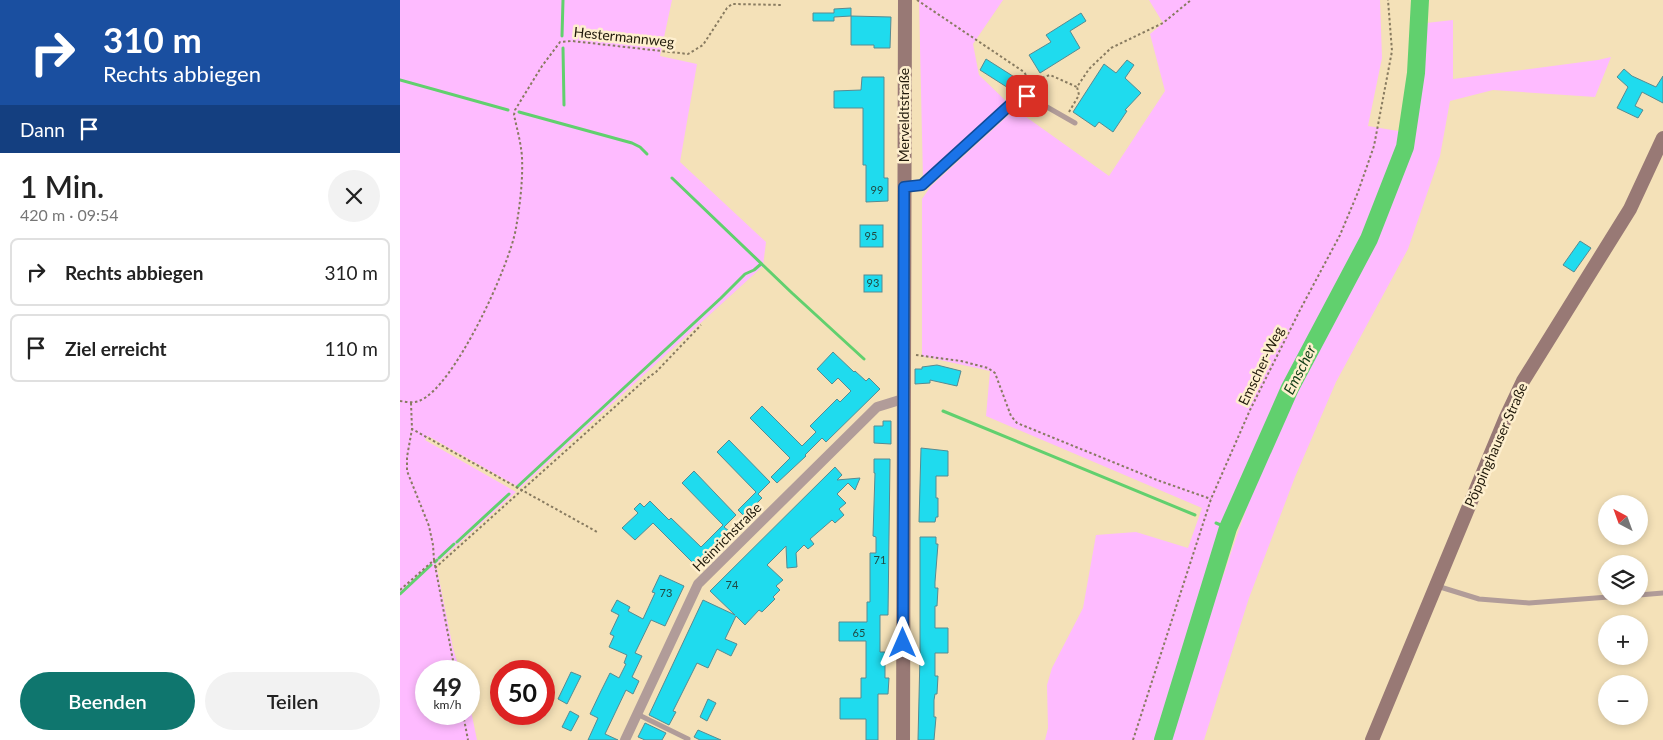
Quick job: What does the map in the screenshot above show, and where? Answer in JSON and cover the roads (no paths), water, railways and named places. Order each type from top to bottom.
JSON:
[{"type":"main road","name":"Merveldtstraße","points":[[903,740],[905,0]]},
{"type":"main road","name":"Pöppinghauser Straße","points":[[1372,740],[1484,468],[1524,381],[1630,209],[1663,138]]},
{"type":"street","name":"Heinrichstraße","points":[[625,740],[698,584],[877,407],[903,399]]},
{"type":"lane","points":[[904,187],[922,185],[1020,96],[1027,96],[1075,123]]},
{"type":"lane","points":[[1436,586],[1479,599],[1529,603],[1598,598]]},
{"type":"lane","points":[[1648,594],[1663,593]]},
{"type":"lane","points":[[637,714],[688,738]]},
{"type":"waterway","points":[[562,36],[563,0]]},
{"type":"waterway","name":"Emscher","points":[[1163,740],[1228,528],[1290,388],[1369,239],[1405,147],[1416,73],[1420,0]]},
{"type":"waterway","points":[[563,48],[564,105]]},
{"type":"waterway","points":[[400,80],[508,110]]},
{"type":"waterway","points":[[519,112],[632,143],[640,147],[647,154]]},
{"type":"waterway","points":[[672,178],[864,359]]},
{"type":"waterway","points":[[517,487],[745,274],[761,264]]},
{"type":"waterway","points":[[943,411],[1195,515]]},
{"type":"waterway","points":[[457,542],[509,494]]},
{"type":"waterway","points":[[1216,523],[1228,528]]},
{"type":"waterway","points":[[439,558],[454,544]]},
{"type":"waterway","points":[[400,594],[431,565]]}]
